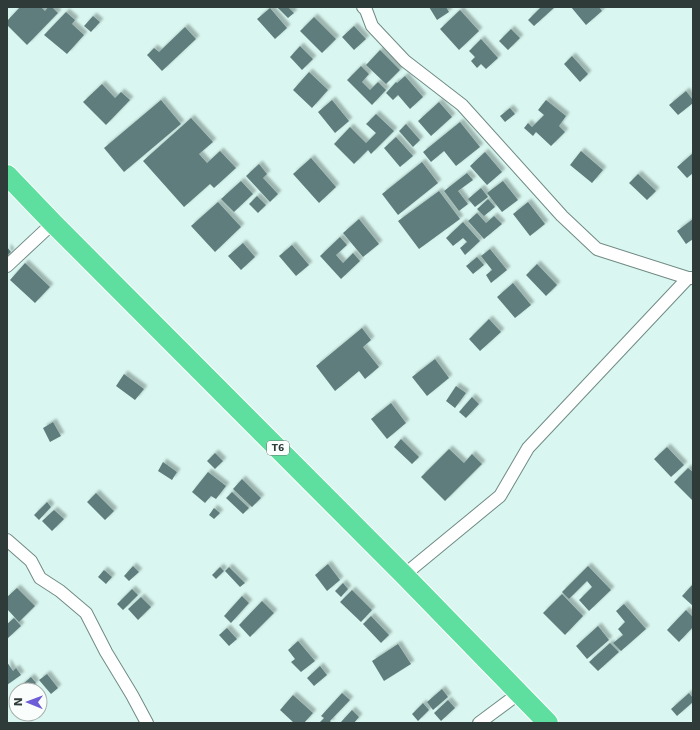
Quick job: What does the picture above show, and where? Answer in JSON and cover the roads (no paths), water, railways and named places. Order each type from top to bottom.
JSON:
[{"type":"highway","name":"T6","points":[[7,175],[404,575],[518,694],[548,723]]},
{"type":"street","points":[[366,8],[372,26],[405,61],[462,105],[562,216],[597,249],[690,278],[528,448],[500,496],[404,575]]},
{"type":"street","points":[[7,266],[53,223]]},
{"type":"street","points":[[7,540],[31,561],[40,578],[60,591],[86,613],[146,723]]},
{"type":"street","points":[[479,723],[518,694]]}]
